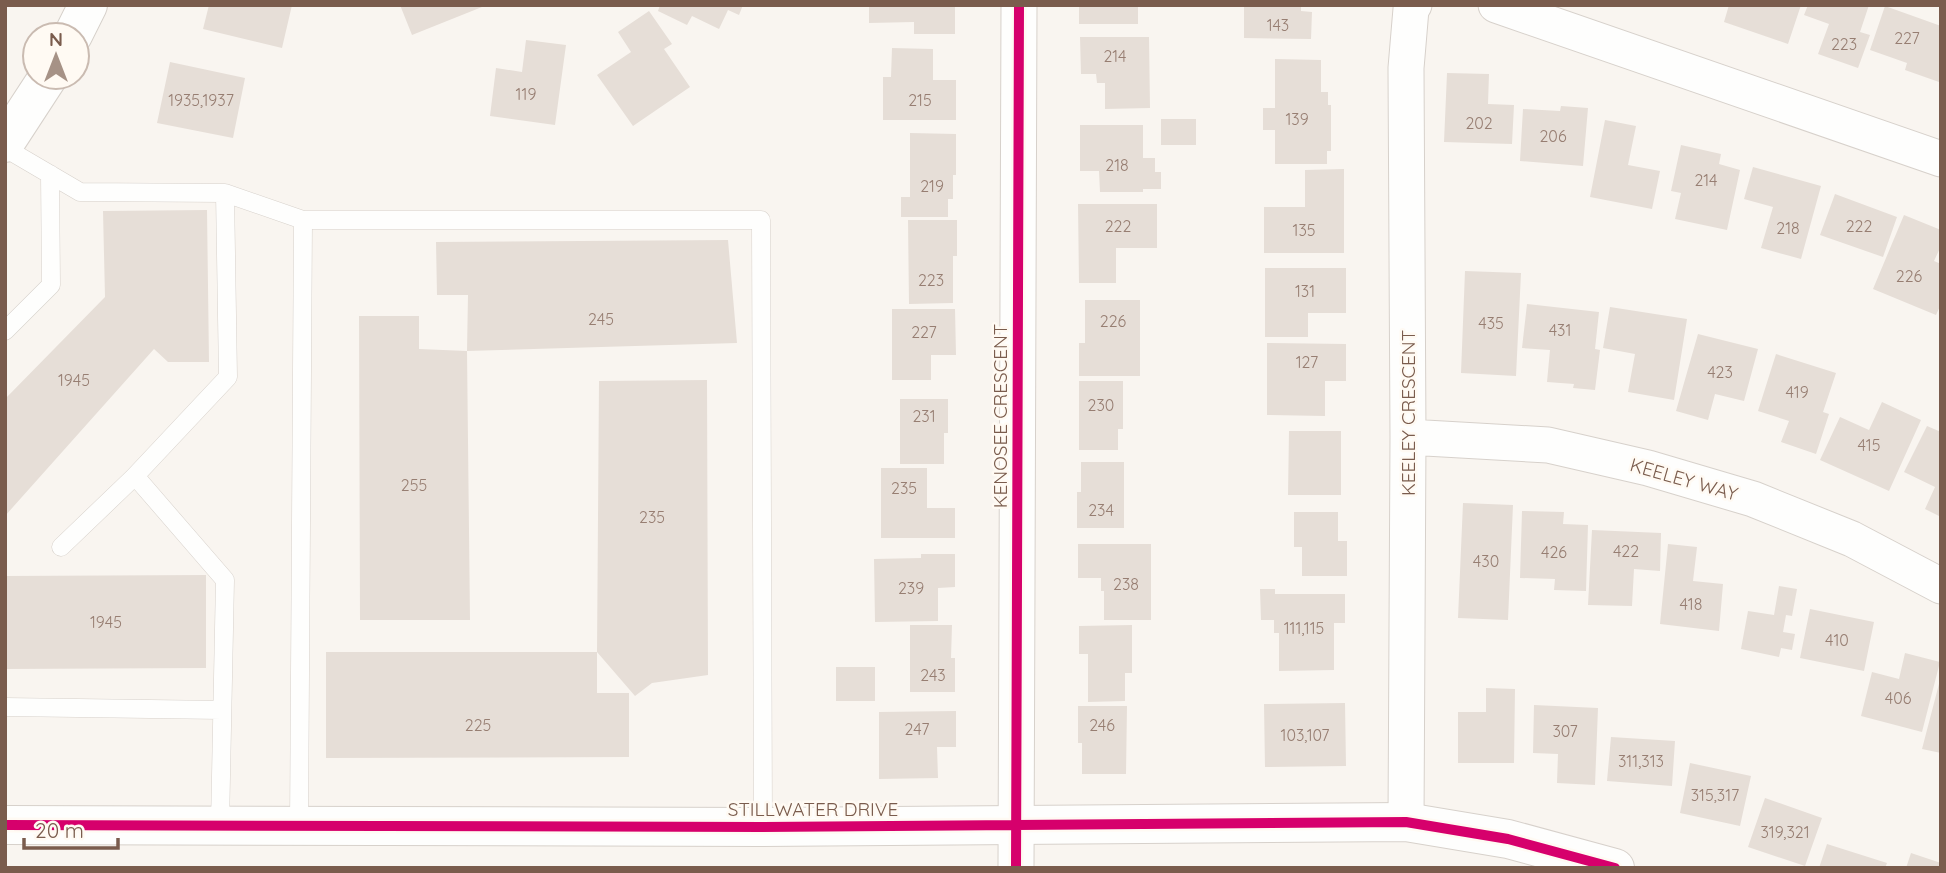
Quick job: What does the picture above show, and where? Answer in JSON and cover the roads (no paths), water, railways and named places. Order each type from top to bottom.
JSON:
[{"type":"street","points":[[80,21],[88,5]]},
{"type":"street","name":"KENOSEE CRESCENT","points":[[1016,868],[1019,5]]},
{"type":"street","name":"KEELEY CRESCENT","points":[[1406,822],[1406,68],[1411,9],[1414,5]]},
{"type":"street","points":[[1496,5],[1941,159]]},
{"type":"street","points":[[5,143],[39,91]]},
{"type":"street","name":"KEELEY WAY","points":[[1408,437],[1548,445],[1648,468],[1766,504],[1852,539],[1941,586]]},
{"type":"street","name":"STILLWATER DRIVE","points":[[5,825],[763,827],[1406,822],[1508,839],[1615,868]]},
{"type":"lane","points":[[5,148],[80,192],[225,193],[303,220],[761,220],[763,827]]},
{"type":"lane","points":[[5,331],[51,285],[50,174]]},
{"type":"lane","points":[[61,547],[135,476],[228,377],[225,193]]},
{"type":"lane","points":[[299,826],[303,220]]},
{"type":"lane","points":[[135,476],[225,580],[220,825]]},
{"type":"lane","points":[[5,707],[222,710]]}]
